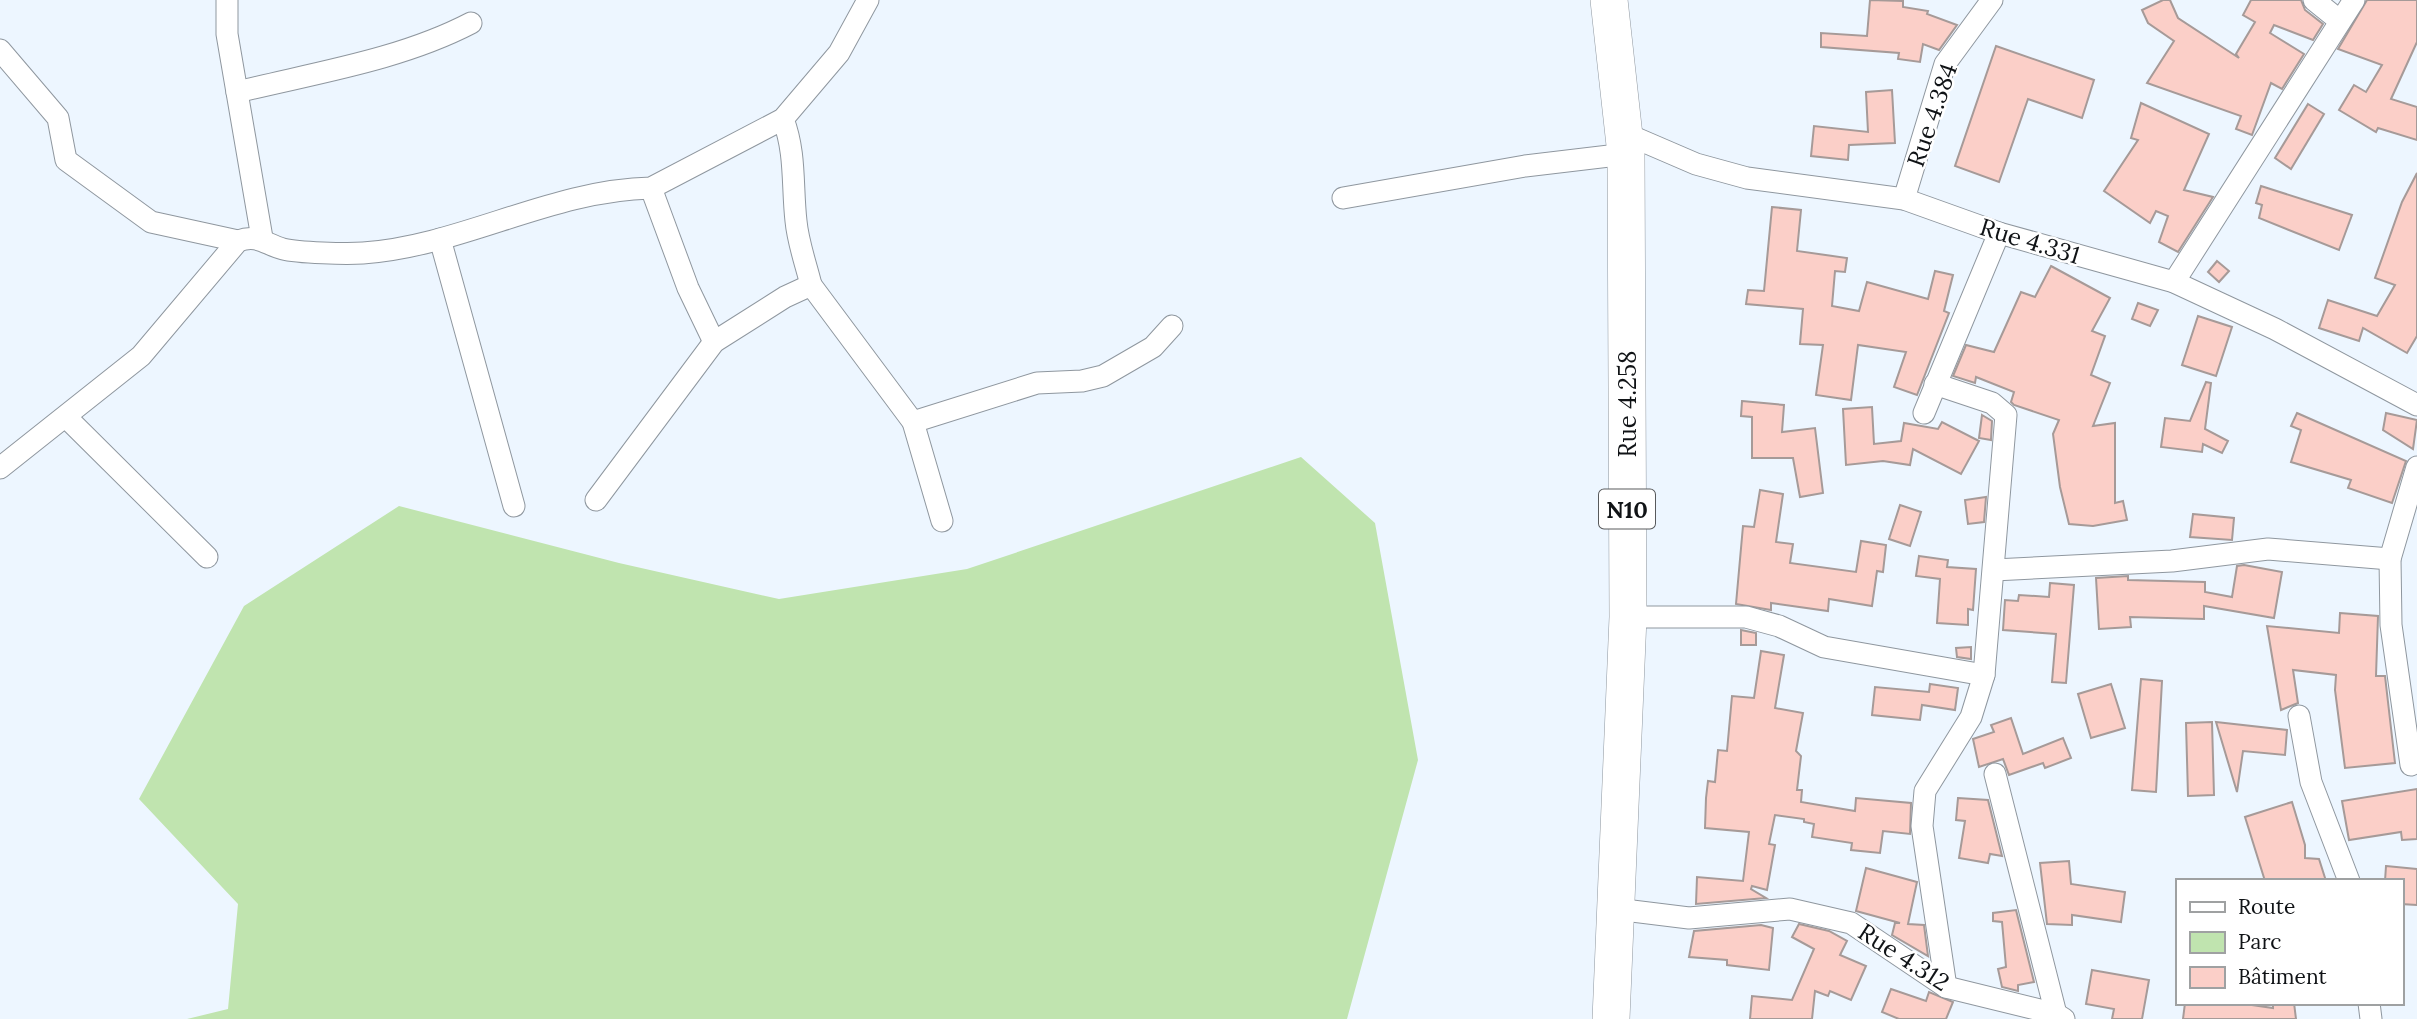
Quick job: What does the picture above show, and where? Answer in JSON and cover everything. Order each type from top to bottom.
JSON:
[{"type":"highway","name":"Rue 4.258","points":[[1609,0],[1625,143],[1628,617],[1611,1019]]},
{"type":"street","points":[[227,0],[227,34],[262,238]]},
{"type":"street","points":[[0,50],[58,118],[66,160],[151,222],[238,241],[262,238],[283,249],[363,253],[440,239],[561,202],[629,189],[651,188],[783,119],[839,52],[868,0]]},
{"type":"street","name":"Rue 4.384","points":[[1904,199],[1945,64],[1992,0]]},
{"type":"street","points":[[2314,0],[2340,21]]},
{"type":"street","points":[[2174,282],[2354,0]]},
{"type":"street","points":[[237,92],[373,58],[449,35],[471,23]]},
{"type":"street","points":[[783,119],[791,141],[796,223],[811,285],[913,422],[942,521]]},
{"type":"street","points":[[1343,198],[1525,166],[1625,143]]},
{"type":"street","name":"Rue 4.331","points":[[1625,143],[1747,178],[1904,199],[1999,233],[2174,282],[2275,329],[2417,405]]},
{"type":"street","points":[[651,188],[688,288],[714,342]]},
{"type":"street","points":[[1924,413],[1999,233]]},
{"type":"street","points":[[440,239],[514,506]]},
{"type":"street","points":[[0,468],[141,356],[238,241]]},
{"type":"street","points":[[596,500],[714,342],[785,297],[811,285]]},
{"type":"street","points":[[913,422],[1037,383],[1082,381],[1103,376],[1153,347],[1172,326]]},
{"type":"street","points":[[1935,384],[1992,402],[2006,415],[1984,675],[1971,717],[1925,791],[1923,826],[1945,987]]},
{"type":"street","points":[[66,417],[207,557]]},
{"type":"street","points":[[2411,765],[2391,625],[2390,559],[2417,467]]},
{"type":"street","points":[[1994,570],[2172,561],[2268,549],[2390,559]]},
{"type":"street","points":[[1628,617],[1746,617],[1779,626],[1824,647],[1984,675]]},
{"type":"street","points":[[2299,716],[2311,782],[2348,879]]},
{"type":"street","points":[[1995,774],[2060,1016]]},
{"type":"street","name":"Rue 4.312","points":[[1616,909],[1689,918],[1790,909],[1839,920],[1851,923],[1945,987],[2060,1016]]},
{"type":"green space","points":[[1301,457],[1375,523],[1418,760],[1347,1019],[187,1019],[228,1009],[238,904],[139,799],[244,606],[399,506],[619,563],[779,599],[967,569]]},
{"type":"building","points":[[1870,0],[1903,1],[1903,7],[1928,11],[1927,14],[1957,25],[1939,50],[1923,44],[1920,62],[1898,59],[1899,53],[1821,47],[1821,33],[1867,36]]},
{"type":"building","points":[[2163,0],[2170,0],[2178,18],[2239,58],[2236,54],[2255,22],[2243,15],[2251,0],[2301,0],[2305,10],[2323,24],[2313,40],[2274,25],[2270,33],[2304,54],[2282,89],[2271,83],[2252,135],[2236,129],[2241,116],[2147,83],[2174,41],[2148,23],[2142,10]]},
{"type":"building","points":[[2367,0],[2417,0],[2417,42],[2391,99],[2417,107],[2417,140],[2378,128],[2376,132],[2339,110],[2354,85],[2366,92],[2382,65],[2338,49]]},
{"type":"building","points":[[1996,46],[2094,80],[2082,118],[2028,99],[1999,182],[1955,166]]},
{"type":"building","points":[[1892,90],[1895,143],[1849,145],[1848,160],[1811,156],[1814,126],[1868,132],[1866,92]]},
{"type":"building","points":[[2141,103],[2209,134],[2184,190],[2213,197],[2178,252],[2159,242],[2168,216],[2156,211],[2150,223],[2104,191],[2138,140],[2131,138]]},
{"type":"building","points":[[2308,104],[2324,114],[2291,169],[2275,158]]},
{"type":"building","points":[[2417,173],[2417,336],[2407,353],[2363,328],[2359,341],[2319,328],[2328,300],[2377,316],[2395,285],[2375,278],[2402,202]]},
{"type":"building","points":[[2261,186],[2352,215],[2339,250],[2259,218],[2262,205],[2256,203]]},
{"type":"building","points":[[1772,207],[1801,210],[1797,251],[1847,258],[1845,272],[1835,271],[1832,306],[1859,311],[1867,282],[1928,299],[1935,271],[1953,275],[1944,311],[1949,313],[1917,395],[1894,387],[1906,352],[1858,345],[1851,400],[1816,395],[1823,345],[1800,344],[1803,309],[1746,304],[1748,290],[1764,291]]},
{"type":"building","points":[[2217,261],[2229,271],[2219,282],[2208,272]]},
{"type":"building","points":[[2051,266],[2110,298],[2092,331],[2105,336],[2091,375],[2110,383],[2093,426],[2115,423],[2115,503],[2123,501],[2127,520],[2093,526],[2069,524],[2060,487],[2053,434],[2059,420],[2014,405],[2011,402],[2014,392],[1976,377],[1975,383],[1953,376],[1966,345],[1994,352],[2021,292],[2035,297]]},
{"type":"building","points":[[2138,303],[2158,310],[2150,326],[2132,319]]},
{"type":"building","points":[[2198,316],[2232,327],[2216,376],[2182,365]]},
{"type":"building","points":[[2206,382],[2211,383],[2205,429],[2228,441],[2222,453],[2203,444],[2202,452],[2161,447],[2165,418],[2190,421]]},
{"type":"building","points":[[1742,401],[1784,405],[1782,432],[1815,428],[1823,493],[1800,497],[1793,458],[1752,458],[1752,417],[1741,416]]},
{"type":"building","points":[[1872,407],[1874,444],[1901,441],[1904,423],[1938,429],[1942,422],[1979,441],[1961,474],[1913,449],[1910,465],[1883,461],[1846,465],[1843,409]]},
{"type":"building","points":[[2297,413],[2406,461],[2392,503],[2348,488],[2351,480],[2291,462],[2301,430],[2291,426]]},
{"type":"building","points":[[2386,413],[2417,420],[2413,449],[2383,430]]},
{"type":"building","points":[[1982,415],[1992,421],[1991,440],[1979,438]]},
{"type":"building","points":[[1760,490],[1783,494],[1776,542],[1793,544],[1790,563],[1856,572],[1861,541],[1886,545],[1883,572],[1877,571],[1872,606],[1829,599],[1828,611],[1771,603],[1771,610],[1736,604],[1743,526],[1754,527]]},
{"type":"building","points":[[1986,497],[1984,522],[1968,524],[1965,500]]},
{"type":"building","points":[[1900,505],[1921,512],[1910,546],[1889,539]]},
{"type":"building","points":[[2193,514],[2234,518],[2232,540],[2190,537]]},
{"type":"building","points":[[1919,556],[1948,560],[1947,567],[1976,569],[1973,610],[1968,609],[1968,625],[1937,623],[1940,579],[1916,576]]},
{"type":"building","points":[[2237,566],[2282,572],[2274,618],[2204,606],[2204,619],[2130,617],[2131,627],[2099,629],[2096,578],[2128,576],[2128,580],[2205,582],[2205,592],[2232,597]]},
{"type":"building","points":[[2050,583],[2074,585],[2066,683],[2052,682],[2056,634],[2003,630],[2005,600],[2018,601],[2019,595],[2049,597]]},
{"type":"building","points":[[2340,613],[2378,616],[2376,676],[2385,676],[2395,763],[2345,768],[2335,690],[2336,675],[2293,670],[2298,703],[2281,710],[2267,626],[2339,633]]},
{"type":"building","points":[[1741,630],[1756,633],[1756,645],[1741,645]]},
{"type":"building","points":[[1971,647],[1971,659],[1957,657],[1956,648]]},
{"type":"building","points":[[1761,651],[1784,655],[1775,708],[1803,713],[1796,751],[1801,756],[1797,790],[1802,790],[1801,802],[1855,811],[1856,798],[1911,803],[1910,834],[1883,831],[1880,853],[1851,850],[1852,843],[1812,837],[1814,824],[1804,822],[1804,819],[1775,815],[1769,844],[1775,845],[1767,890],[1752,886],[1751,889],[1766,898],[1696,904],[1697,877],[1743,881],[1749,832],[1705,828],[1706,798],[1708,781],[1715,782],[1718,750],[1727,751],[1732,696],[1754,698]]},
{"type":"building","points":[[2141,679],[2162,681],[2156,792],[2132,790]]},
{"type":"building","points":[[1930,684],[1958,688],[1955,710],[1922,705],[1920,720],[1872,715],[1875,687],[1929,692]]},
{"type":"building","points":[[2111,684],[2125,728],[2091,738],[2078,694]]},
{"type":"building","points":[[2011,718],[2023,754],[2063,738],[2071,758],[2045,768],[2043,763],[2009,775],[2003,759],[1979,767],[1973,739],[1994,732],[1991,725]]},
{"type":"building","points":[[2212,722],[2214,795],[2188,796],[2186,723]]},
{"type":"building","points":[[2216,722],[2287,730],[2285,755],[2243,751],[2237,792]]},
{"type":"building","points":[[2417,789],[2417,839],[2402,840],[2401,832],[2349,840],[2342,801]]},
{"type":"building","points":[[1958,798],[1988,800],[2002,856],[1990,854],[1988,863],[1959,858],[1965,821],[1956,820]]},
{"type":"building","points":[[2292,802],[2305,845],[2305,858],[2319,859],[2325,879],[2264,879],[2245,817]]},
{"type":"building","points":[[2069,861],[2071,884],[2125,892],[2121,922],[2072,915],[2072,925],[2047,924],[2040,863]]},
{"type":"building","points":[[2386,866],[2417,869],[2417,905],[2403,904],[2403,879],[2385,879]]},
{"type":"building","points":[[1866,868],[1917,882],[1908,924],[1924,925],[1928,956],[1892,935],[1895,923],[1900,923],[1856,911]]},
{"type":"building","points":[[2016,910],[2034,982],[2018,985],[2018,991],[2002,987],[1998,969],[2006,967],[2002,922],[1993,921],[1993,913]]},
{"type":"building","points":[[1799,924],[1829,931],[1847,941],[1840,955],[1866,966],[1851,1000],[1830,991],[1828,996],[1815,991],[1812,1019],[1750,1019],[1752,996],[1792,1000],[1814,949],[1792,937]]},
{"type":"building","points":[[1761,925],[1773,928],[1769,970],[1727,965],[1727,960],[1689,957],[1694,931]]},
{"type":"building","points":[[2092,970],[2149,980],[2142,1019],[2112,1019],[2114,1009],[2086,1004]]},
{"type":"building","points":[[1891,989],[1926,1001],[1929,992],[1953,1002],[1946,1019],[1899,1019],[1882,1012]]},
{"type":"building","points":[[2185,1005],[2252,1005],[2273,1008],[2273,1005],[2294,1005],[2296,1019],[2183,1019]]}]
